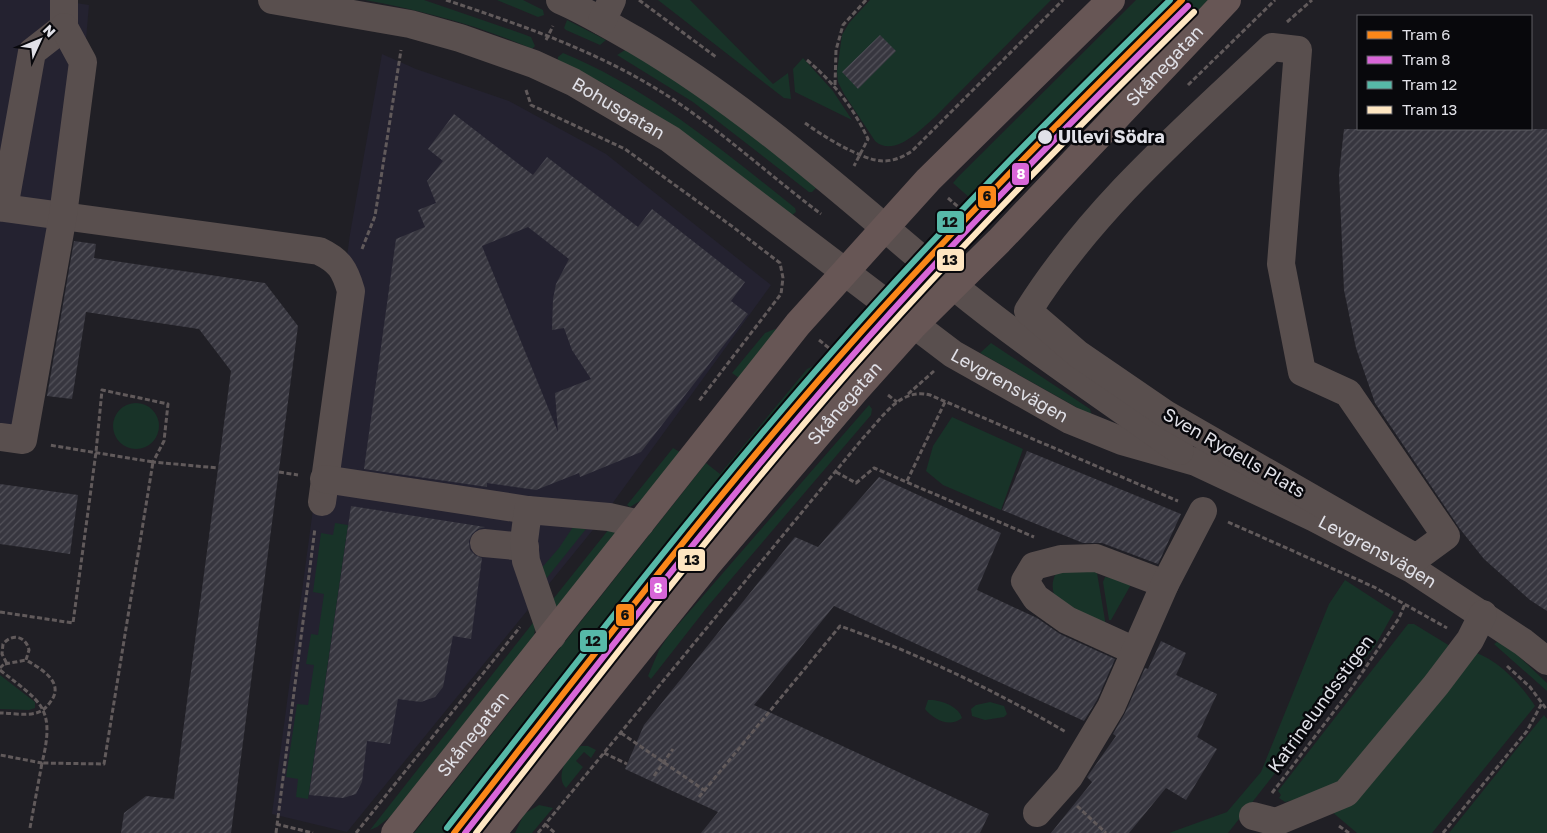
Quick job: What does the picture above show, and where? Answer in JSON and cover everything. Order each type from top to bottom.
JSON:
[{"type":"main road","name":"Skånegatan","points":[[395,833],[798,324],[928,180],[1111,0]]},
{"type":"main road","name":"Skånegatan","points":[[492,833],[707,565],[866,378],[914,325],[999,241],[1227,0]]},
{"type":"street","points":[[11,439],[63,215],[83,62],[64,27],[64,0]]},
{"type":"street","name":"Bohusgatan","points":[[272,0],[410,24],[460,38],[534,64],[606,100],[670,139],[914,325]]},
{"type":"street","points":[[560,0],[607,11],[744,112],[885,226],[953,286]]},
{"type":"street","points":[[64,27],[32,52],[4,208],[319,251],[331,257],[345,271],[351,292],[321,501],[528,510],[609,517],[640,524]]},
{"type":"street","name":"Sven Rydells Plats","points":[[1272,47],[1298,50],[1282,264],[1302,372],[1348,392],[1446,536],[1416,558],[1167,415],[1078,354],[1028,311],[1049,277],[1121,191],[1272,47]]},
{"type":"street","name":"Levgrensvägen","points":[[953,286],[1015,334],[1196,462]]},
{"type":"street","name":"Levgrensvägen","points":[[914,325],[953,354],[1070,420],[1122,441],[1196,462],[1315,518],[1412,569],[1483,614],[1547,661]]},
{"type":"street","points":[[528,510],[524,547],[526,561],[552,636]]},
{"type":"street","points":[[1037,813],[1069,777],[1111,706],[1165,584],[1203,511]]},
{"type":"street","points":[[484,543],[524,547]]},
{"type":"street","points":[[1135,651],[1067,620],[1036,598],[1025,581],[1034,566],[1061,559],[1096,558],[1165,584]]},
{"type":"street","points":[[1253,816],[1276,822],[1346,793],[1367,770],[1470,640],[1483,614]]},
{"type":"path","points":[[446,0],[560,39]]},
{"type":"path","points":[[638,0],[721,61]]},
{"type":"path","points":[[835,85],[836,50],[843,25],[866,0]]},
{"type":"path","points":[[798,118],[814,130],[861,155],[881,161],[902,158],[912,151],[1063,0]]},
{"type":"path","points":[[549,35],[525,87],[526,96],[531,105],[625,149],[734,226],[780,263],[783,288],[774,305],[694,407]]},
{"type":"path","points":[[345,271],[358,259],[375,216],[401,50],[408,52]]},
{"type":"path","points":[[807,60],[835,85],[859,119],[868,139],[861,155]]},
{"type":"path","points":[[902,158],[999,241]]},
{"type":"path","points":[[804,202],[821,214]]},
{"type":"path","points":[[774,305],[897,402]]},
{"type":"path","points":[[0,612],[73,623],[96,452],[102,390],[168,404],[164,441],[153,462],[104,764],[42,763],[0,755]]},
{"type":"path","points":[[538,833],[836,472],[897,402],[908,394],[919,392],[945,402],[1315,559],[1405,604],[1470,640]]},
{"type":"path","points":[[907,482],[945,402]]},
{"type":"path","points":[[11,439],[153,462],[218,468]]},
{"type":"path","points":[[836,472],[856,483],[874,468],[1037,538],[1061,559]]},
{"type":"path","points":[[276,833],[321,501]]},
{"type":"path","points":[[356,833],[540,601]]},
{"type":"path","name":"Katrinelundsstigen","points":[[1253,816],[1351,689],[1399,618],[1405,604]]},
{"type":"path","points":[[699,796],[840,626],[894,645],[1012,700],[1088,745]]},
{"type":"path","points":[[5,664],[1,649],[5,642],[12,637],[22,638],[28,644],[29,652],[26,660]]},
{"type":"path","points":[[0,713],[34,714],[43,710],[54,695],[53,681],[45,672],[26,660],[5,664],[0,669],[36,699],[43,710],[47,730],[30,828]]},
{"type":"path","points":[[1504,664],[1530,687],[1547,710]]},
{"type":"path","points":[[1443,833],[1527,731],[1542,703]]},
{"type":"path","points":[[621,733],[704,790]]},
{"type":"path","points":[[654,776],[662,761],[673,749]]},
{"type":"path","points":[[604,753],[628,764]]},
{"type":"path","points":[[1058,789],[1106,833]]},
{"type":"path","points":[[276,824],[313,833]]},
{"type":"path","points":[[545,824],[555,833]]},
{"type":"shaded area","points":[[0,0],[57,0],[89,5],[72,200],[20,427],[0,425]]},
{"type":"shaded area","points":[[382,54],[416,69],[509,101],[606,154],[771,285],[596,526],[347,832],[272,814],[350,234]]},
{"type":"green space","points":[[365,0],[424,0],[531,37],[535,46],[532,49],[448,19],[407,8]]},
{"type":"green space","points":[[497,0],[523,0],[543,10],[544,15],[538,17]]},
{"type":"green space","points":[[658,0],[690,0],[773,84],[788,73],[791,99],[784,98]]},
{"type":"green space","points":[[870,0],[1051,0],[934,118],[914,135],[898,144],[890,146],[882,145],[875,141],[838,82],[837,71],[842,35],[849,23]]},
{"type":"green space","points":[[1136,0],[1208,0],[1104,110],[1091,97],[993,196],[976,200],[971,199],[953,183],[958,177]]},
{"type":"green space","points":[[567,20],[606,40],[600,45],[566,30],[564,28]]},
{"type":"green space","points":[[625,50],[697,91],[817,187],[812,192],[809,192],[693,102],[617,55]]},
{"type":"green space","points":[[563,53],[594,67],[655,102],[713,143],[795,208],[796,212],[790,217],[648,110],[612,88],[558,60],[558,57]]},
{"type":"green space","points":[[803,58],[833,91],[852,120],[795,92],[793,69]]},
{"type":"green space","points":[[777,330],[739,378],[732,373],[765,333]]},
{"type":"green space","points":[[991,343],[1090,409],[1092,416],[980,353]]},
{"type":"green space","points":[[825,360],[844,372],[473,833],[414,833],[706,463],[720,474],[807,369]]},
{"type":"green space","points":[[131,403],[141,403],[155,413],[159,426],[155,439],[149,445],[141,449],[131,449],[117,439],[113,431],[113,421],[123,407]]},
{"type":"green space","points":[[869,405],[872,409],[871,415],[708,606],[651,679],[648,676],[659,650],[669,635]]},
{"type":"green space","points":[[952,417],[1023,449],[1001,510],[943,485],[926,471],[933,446]]},
{"type":"green space","points":[[673,448],[680,452],[648,496],[630,507],[627,505]]},
{"type":"green space","points":[[335,523],[348,525],[308,799],[296,797],[298,779],[286,777],[297,704],[308,705],[314,665],[306,664],[311,634],[318,635],[324,594],[313,592],[321,533],[333,535]]},
{"type":"green space","points":[[573,527],[586,529],[542,584],[539,571],[559,548]]},
{"type":"green space","points":[[609,529],[618,530],[554,613],[550,603]]},
{"type":"green space","points":[[1086,569],[1097,573],[1106,626],[1056,600],[1053,583],[1056,573]]},
{"type":"green space","points":[[1105,577],[1133,581],[1111,620],[1109,620],[1103,582]]},
{"type":"green space","points":[[1345,580],[1394,612],[1375,646],[1228,833],[1169,833],[1227,812],[1261,772],[1329,604]]},
{"type":"green space","points":[[536,619],[534,637],[391,816],[370,830]]},
{"type":"green space","points":[[1408,624],[1414,624],[1450,646],[1349,779],[1315,795],[1285,802],[1279,798],[1281,795],[1278,791]]},
{"type":"green space","points":[[1497,642],[1511,649],[1547,683],[1547,691],[1494,644]]},
{"type":"green space","points":[[1469,651],[1479,654],[1498,665],[1515,680],[1535,706],[1432,833],[1357,833],[1331,811]]},
{"type":"green space","points":[[0,675],[35,702],[35,708],[29,710],[0,709]]},
{"type":"green space","points":[[928,700],[948,704],[957,710],[962,718],[952,722],[937,719],[925,709]]},
{"type":"green space","points":[[990,702],[1004,706],[1007,714],[1004,717],[985,720],[972,716],[971,709],[976,705]]},
{"type":"green space","points":[[1544,715],[1547,719],[1547,833],[1449,833]]},
{"type":"green space","points":[[581,746],[588,746],[596,750],[591,758],[584,752],[576,761],[583,767],[566,788],[561,777],[564,765],[571,754]]},
{"type":"green space","points":[[539,805],[553,808],[532,833],[515,833],[524,814]]},
{"type":"building","points":[[880,35],[896,51],[858,89],[842,72]]},
{"type":"building","points":[[454,114],[533,175],[547,157],[638,227],[652,209],[745,282],[731,301],[748,314],[641,452],[580,477],[579,473],[536,490],[487,483],[487,487],[364,469],[396,239],[425,227],[418,210],[436,203],[427,181],[443,161],[428,149]],"holes":[[[528,227],[569,259],[556,284],[553,299],[552,330],[564,328],[572,350],[591,379],[555,393],[558,432],[482,246]]]},
{"type":"building","points":[[1344,129],[1547,129],[1547,611],[1530,600],[1484,559],[1460,529],[1375,403],[1356,348],[1344,290],[1339,174]]},
{"type":"building","points":[[74,241],[96,244],[94,258],[265,283],[298,326],[231,833],[121,833],[124,813],[146,796],[174,799],[231,371],[199,329],[86,312],[72,399],[47,396]]},
{"type":"building","points":[[1027,451],[1181,514],[1158,564],[1102,543],[1083,543],[1002,510]]},
{"type":"building","points":[[879,477],[1001,533],[977,590],[1037,618],[1060,634],[1115,659],[1097,700],[1084,721],[834,606],[754,705],[989,814],[980,833],[701,833],[718,812],[625,769],[644,725],[795,537],[818,547]]},
{"type":"building","points":[[0,484],[78,495],[70,554],[0,544]]},
{"type":"building","points":[[351,506],[485,527],[478,529],[472,534],[469,541],[470,550],[482,558],[471,639],[453,636],[443,687],[435,697],[421,702],[398,699],[390,744],[367,741],[362,782],[356,794],[343,798],[309,795]]},
{"type":"building","points":[[1161,641],[1186,653],[1176,675],[1217,694],[1197,737],[1217,749],[1186,800],[1166,788],[1129,833],[1051,833],[1092,782],[1087,777],[1116,736],[1113,734],[1125,713],[1145,668],[1148,669]]},
{"type":"tram line","name":"12","points":[[447,828],[733,467],[833,351],[998,172],[1170,0]]},
{"type":"tram line","name":"6","points":[[454,833],[691,533],[839,357],[965,220],[1182,0]]},
{"type":"tram line","name":"8","points":[[465,833],[699,538],[795,422],[885,318],[1056,138],[1188,6]]},
{"type":"tram line","name":"13","points":[[476,833],[614,656],[755,482],[852,368],[1020,187],[1194,12]]},
{"type":"place","name":"Ullevi Södra","points":[[1045,137]]}]
